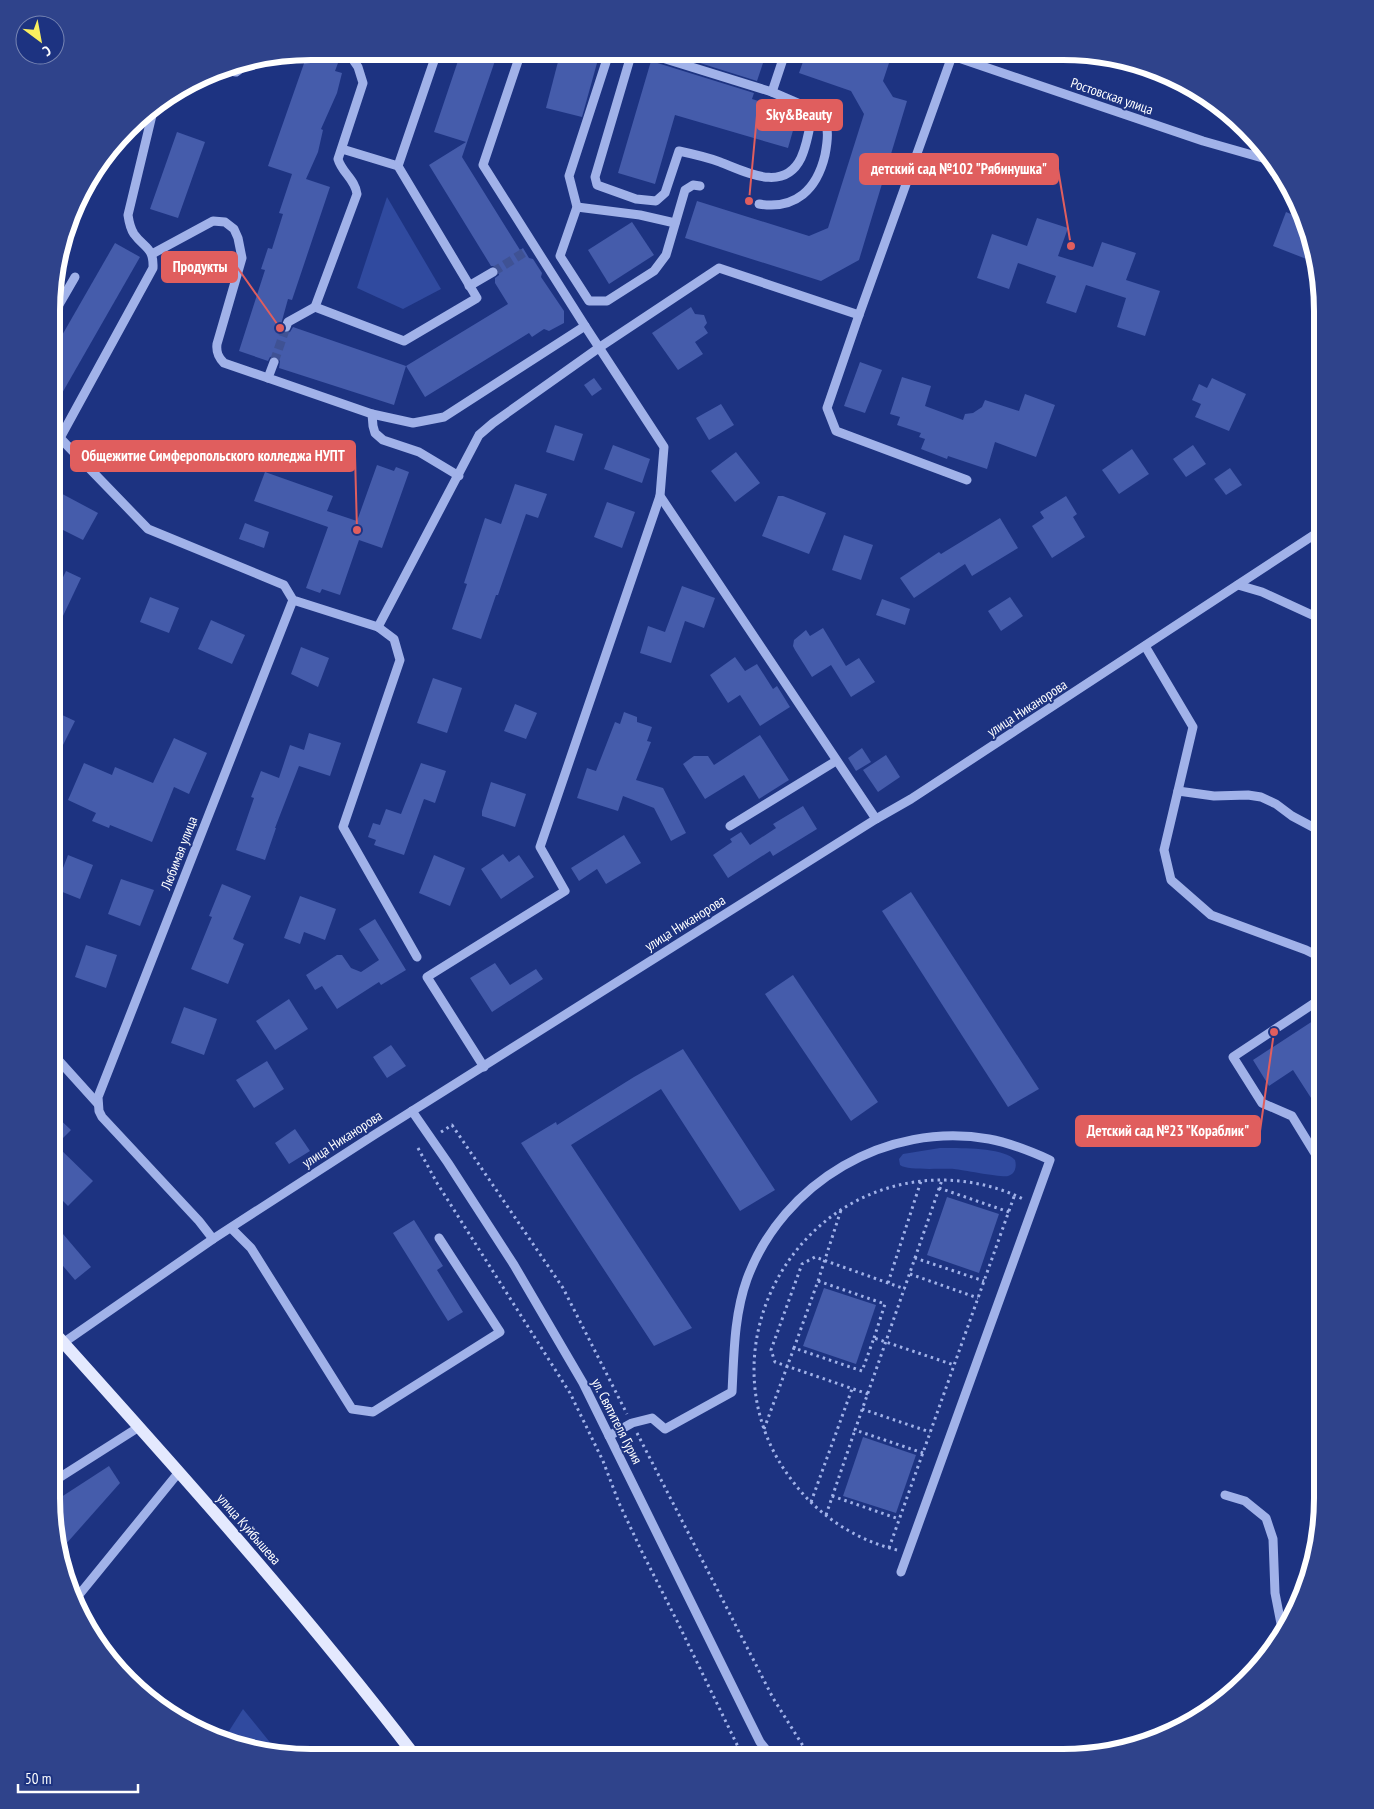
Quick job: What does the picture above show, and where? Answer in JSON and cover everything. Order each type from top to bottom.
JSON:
[{"type":"main road","name":"улица Куйбышева","points":[[60,1339],[285,1593],[410,1749]]},
{"type":"street","points":[[286,327],[288,322],[316,307],[357,194],[356,186],[340,167],[338,160],[363,83],[358,67],[353,60]]},
{"type":"street","points":[[398,166],[434,60]]},
{"type":"street","points":[[484,1067],[427,977],[565,891],[540,847],[660,496],[664,446],[585,326],[483,164],[518,60]]},
{"type":"street","points":[[607,60],[569,176],[576,207],[560,256],[589,301],[607,301],[654,271],[666,255],[684,190],[693,185],[700,186]]},
{"type":"street","points":[[630,60],[594,177],[597,185],[636,199],[656,201],[665,193],[679,151],[718,161],[756,176],[776,178],[789,173],[801,158],[814,109]]},
{"type":"street","points":[[669,60],[772,92],[822,114],[828,127],[822,166],[817,180],[801,197],[793,201],[771,206],[760,204]]},
{"type":"street","points":[[772,92],[783,60]]},
{"type":"street","points":[[947,60],[827,408],[836,431],[967,480]]},
{"type":"street","name":"Ростовская улица","points":[[967,60],[1203,141],[1263,159]]},
{"type":"street","points":[[60,429],[154,268],[152,254],[135,235],[130,226],[128,214],[152,117]]},
{"type":"street","points":[[316,307],[404,340],[477,298],[398,166],[342,149]]},
{"type":"street","points":[[576,207],[640,215],[675,223]]},
{"type":"street","points":[[152,254],[213,221],[225,222],[234,229],[241,248],[242,258],[217,344],[216,352],[219,358],[224,362],[268,378],[393,420],[413,423],[444,417],[585,326]]},
{"type":"street","points":[[525,252],[535,247]]},
{"type":"street","points":[[378,627],[479,435],[600,347],[719,268],[859,315]]},
{"type":"street","points":[[470,286],[493,272]]},
{"type":"street","points":[[60,303],[75,277]]},
{"type":"street","points":[[268,378],[274,362]]},
{"type":"street","points":[[372,414],[375,433],[382,440],[419,452],[459,476]]},
{"type":"street","points":[[60,440],[148,529],[284,586],[293,600],[378,627],[394,639],[400,660],[343,827],[418,957]]},
{"type":"street","points":[[660,496],[876,819]]},
{"type":"street","name":"улица Никанорова","points":[[63,1343],[213,1239],[412,1111],[876,819],[911,799],[1314,535]]},
{"type":"street","points":[[1238,585],[1262,592],[1314,616]]},
{"type":"street","name":"Любимая улица","points":[[98,1104],[98,1098],[293,600]]},
{"type":"street","points":[[1146,646],[1193,727],[1164,850],[1171,880],[1211,915],[1314,954]]},
{"type":"street","points":[[730,826],[836,761]]},
{"type":"street","points":[[1178,791],[1214,796],[1248,794],[1260,797],[1276,804],[1292,816],[1314,828]]},
{"type":"street","points":[[1314,1003],[1232,1057],[1262,1103],[1292,1116],[1314,1151]]},
{"type":"street","points":[[60,1062],[98,1104],[102,1117],[199,1221],[213,1239]]},
{"type":"street","name":"ул. Святителя Гурия","points":[[412,1111],[514,1266],[583,1383],[747,1716],[766,1749]]},
{"type":"street","points":[[609,1436],[632,1423],[652,1418],[665,1429],[732,1392],[736,1322],[743,1294],[756,1259],[774,1228],[792,1205],[820,1181],[844,1165],[883,1147],[925,1138],[961,1136],[989,1139],[1017,1146],[1050,1160],[902,1572]]},
{"type":"street","points":[[231,1228],[251,1248],[352,1409],[373,1412],[500,1332],[439,1238]]},
{"type":"street","points":[[60,1477],[139,1427]]},
{"type":"street","points":[[79,1595],[179,1472]]},
{"type":"street","points":[[1225,1495],[1245,1501],[1266,1518],[1274,1539],[1275,1593],[1281,1623]]},
{"type":"path","points":[[418,1148],[437,1183],[570,1393],[604,1461],[619,1503],[643,1554],[739,1749]]},
{"type":"path","points":[[826,1515],[942,1180]]},
{"type":"path","points":[[888,1283],[921,1181]]},
{"type":"path","points":[[910,1552],[889,1548],[850,1531],[811,1502],[787,1475],[776,1457],[764,1429],[756,1396],[754,1354],[762,1312],[780,1272],[808,1236],[840,1210],[883,1189],[921,1181],[972,1182],[1015,1194],[1035,1204]]},
{"type":"path","points":[[939,1188],[1009,1212]]},
{"type":"path","points":[[889,1548],[1015,1194]]},
{"type":"path","points":[[764,1429],[818,1281],[840,1210]]},
{"type":"path","points":[[868,1394],[776,1362],[771,1350],[786,1307],[802,1264],[815,1257],[905,1289]]},
{"type":"path","points":[[915,1258],[984,1281]]},
{"type":"path","points":[[910,1274],[978,1298]]},
{"type":"path","points":[[794,1348],[862,1371],[874,1338],[885,1304],[818,1281]]},
{"type":"path","points":[[874,1338],[954,1365]]},
{"type":"path","points":[[811,1502],[852,1389]]},
{"type":"path","points":[[862,1409],[930,1432]]},
{"type":"path","points":[[855,1430],[923,1453]]},
{"type":"path","points":[[832,1496],[899,1519]]},
{"type":"shaded area","points":[[387,197],[441,289],[403,309],[357,288]]},
{"type":"shaded area","points":[[940,1148],[991,1150],[1015,1160],[1016,1168],[1012,1174],[1005,1176],[954,1169],[910,1168],[900,1165],[899,1159],[903,1154]]},
{"type":"shaded area","points":[[243,1709],[273,1746],[262,1744],[227,1735]]},
{"type":"building","points":[[305,60],[330,60],[338,63],[335,71],[342,73],[337,93],[321,129],[323,130],[318,152],[306,179],[330,187],[292,300],[288,299],[280,328],[281,331],[286,333],[290,332],[293,327],[406,366],[394,405],[279,368],[280,361],[276,356],[270,357],[268,361],[239,351],[265,270],[261,269],[268,248],[272,249],[283,214],[279,213],[292,174],[268,166]]},
{"type":"building","points":[[458,60],[495,60],[462,157],[520,250],[523,248],[542,273],[541,277],[564,311],[564,323],[549,331],[544,329],[532,337],[529,333],[425,397],[406,366],[508,304],[495,283],[495,278],[499,275],[499,269],[496,266],[491,266],[429,165],[466,142],[434,132]]},
{"type":"building","points":[[558,60],[585,60],[597,63],[582,117],[546,108]]},
{"type":"building","points":[[690,60],[754,60],[763,63],[757,81]]},
{"type":"building","points":[[804,60],[880,60],[889,63],[883,81],[893,97],[907,101],[859,260],[821,281],[685,238],[697,201],[809,236],[828,228],[864,114],[851,91],[799,73]]},
{"type":"building","points":[[651,61],[754,93],[752,99],[798,113],[788,148],[675,115],[655,184],[618,173]]},
{"type":"building","points":[[177,132],[205,142],[178,218],[150,209]]},
{"type":"building","points":[[1286,212],[1295,216],[1308,260],[1273,246]]},
{"type":"building","points":[[1037,218],[1068,228],[1058,256],[1093,267],[1102,242],[1136,253],[1126,280],[1160,291],[1145,336],[1117,327],[1126,298],[1086,285],[1076,313],[1046,303],[1056,276],[1018,263],[1009,289],[977,278],[992,234],[1027,246]]},
{"type":"building","points":[[632,222],[654,255],[609,284],[588,250]]},
{"type":"building","points":[[115,243],[140,257],[60,397],[60,339]]},
{"type":"building","points":[[691,307],[695,314],[704,315],[707,323],[704,327],[708,333],[695,342],[703,354],[678,370],[652,333]]},
{"type":"building","points":[[860,362],[882,370],[865,413],[844,406]]},
{"type":"building","points":[[902,377],[931,386],[925,406],[963,420],[965,414],[973,413],[982,407],[985,400],[1019,411],[1025,394],[1055,405],[1036,457],[995,442],[987,469],[948,456],[947,459],[921,449],[925,439],[919,437],[921,433],[897,425],[900,417],[890,414]]},
{"type":"building","points":[[594,378],[602,389],[592,396],[584,385]]},
{"type":"building","points":[[1212,378],[1246,394],[1229,431],[1195,417],[1201,404],[1192,400],[1199,384],[1207,388]]},
{"type":"building","points":[[721,404],[734,425],[709,440],[696,418]]},
{"type":"building","points":[[555,425],[583,434],[574,461],[546,452]]},
{"type":"building","points":[[613,445],[650,459],[642,483],[604,469]]},
{"type":"building","points":[[1193,445],[1206,464],[1186,477],[1173,459]]},
{"type":"building","points":[[1132,449],[1149,474],[1119,494],[1102,470]]},
{"type":"building","points":[[736,452],[760,483],[735,502],[711,471]]},
{"type":"building","points":[[377,465],[394,471],[396,467],[409,472],[382,548],[359,540],[340,595],[322,589],[320,593],[306,588],[328,527],[254,501],[265,472],[333,496],[327,511],[357,521]]},
{"type":"building","points":[[1230,468],[1242,485],[1226,495],[1214,479]]},
{"type":"building","points":[[515,484],[547,494],[538,518],[526,514],[481,639],[452,629],[467,584],[464,583],[485,518],[501,524]]},
{"type":"building","points":[[60,493],[98,513],[83,540],[60,528]]},
{"type":"building","points":[[778,496],[783,496],[826,513],[809,554],[762,536]]},
{"type":"building","points":[[1066,496],[1077,514],[1073,517],[1085,537],[1052,558],[1032,526],[1044,518],[1040,512]]},
{"type":"building","points":[[607,502],[635,512],[622,548],[594,537]]},
{"type":"building","points":[[1000,518],[1018,548],[972,576],[965,564],[914,598],[900,578],[939,552],[941,554]]},
{"type":"building","points":[[245,523],[269,532],[264,548],[239,539]]},
{"type":"building","points":[[844,535],[873,545],[861,580],[832,570]]},
{"type":"building","points":[[66,571],[81,578],[60,622],[60,583]]},
{"type":"building","points":[[682,586],[715,598],[704,628],[685,621],[671,663],[640,653],[648,626],[665,632]]},
{"type":"building","points":[[150,597],[179,608],[169,633],[140,622]]},
{"type":"building","points":[[1010,597],[1023,616],[1001,631],[988,611]]},
{"type":"building","points":[[882,599],[910,609],[905,625],[876,615]]},
{"type":"building","points":[[211,620],[245,635],[232,664],[198,649]]},
{"type":"building","points":[[823,628],[846,666],[859,658],[875,682],[851,697],[831,665],[812,677],[793,646],[794,640],[806,630],[810,636]]},
{"type":"building","points":[[301,647],[329,658],[318,687],[291,674]]},
{"type":"building","points":[[735,657],[745,671],[757,664],[773,689],[777,686],[790,707],[760,726],[740,695],[728,703],[710,675]]},
{"type":"building","points":[[433,678],[462,688],[447,733],[417,723]]},
{"type":"building","points":[[515,704],[537,713],[526,739],[504,731]]},
{"type":"building","points":[[624,712],[637,717],[637,722],[652,727],[647,741],[651,742],[636,780],[663,788],[686,833],[671,841],[654,808],[623,796],[618,811],[577,798],[587,768],[596,771],[615,722],[620,724]]},
{"type":"building","points":[[60,714],[75,721],[63,745],[60,744]]},
{"type":"building","points":[[309,733],[341,743],[330,776],[299,766],[265,860],[236,850],[254,798],[251,797],[261,771],[279,778],[290,745],[304,750]]},
{"type":"building","points":[[760,735],[789,780],[759,799],[744,775],[705,799],[683,764],[694,756],[708,756],[714,765]]},
{"type":"building","points":[[174,738],[207,753],[189,794],[174,787],[152,842],[110,825],[109,828],[92,821],[96,813],[68,800],[84,763],[112,775],[115,767],[153,783]]},
{"type":"building","points":[[862,748],[871,762],[856,771],[848,758]]},
{"type":"building","points":[[886,755],[900,777],[878,792],[863,770]]},
{"type":"building","points":[[421,763],[446,771],[435,803],[424,799],[404,855],[374,845],[376,840],[368,837],[373,823],[380,825],[386,809],[401,814]]},
{"type":"building","points":[[491,782],[526,794],[515,827],[482,816]]},
{"type":"building","points":[[803,806],[817,829],[773,856],[770,851],[728,878],[713,855],[732,842],[730,839],[741,832],[750,845],[776,828],[773,824]]},
{"type":"building","points":[[624,835],[641,863],[606,884],[597,869],[579,881],[571,868]]},
{"type":"building","points":[[503,854],[509,862],[519,855],[534,877],[501,899],[481,869]]},
{"type":"building","points":[[68,855],[93,865],[80,899],[60,891],[60,876]]},
{"type":"building","points":[[434,855],[465,868],[450,906],[419,893]]},
{"type":"building","points":[[121,879],[154,890],[140,926],[108,914]]},
{"type":"building","points":[[222,884],[251,896],[233,939],[244,944],[228,984],[191,969],[212,917],[209,916]]},
{"type":"building","points":[[911,892],[1039,1089],[1008,1107],[882,911]]},
{"type":"building","points":[[300,896],[336,909],[325,940],[304,932],[300,944],[284,938]]},
{"type":"building","points":[[375,919],[406,970],[381,985],[379,982],[337,1009],[322,986],[315,990],[306,975],[337,955],[342,955],[351,968],[361,972],[379,960],[359,929]]},
{"type":"building","points":[[86,945],[117,955],[106,988],[75,977]]},
{"type":"building","points":[[495,963],[510,985],[536,969],[543,979],[492,1012],[470,978]]},
{"type":"building","points":[[793,975],[878,1102],[851,1121],[765,994]]},
{"type":"building","points":[[289,999],[308,1029],[275,1050],[256,1021]]},
{"type":"building","points":[[184,1007],[217,1019],[204,1055],[171,1043]]},
{"type":"building","points":[[1314,1020],[1314,1103],[1293,1070],[1269,1086],[1253,1060]]},
{"type":"building","points":[[391,1045],[406,1066],[387,1078],[373,1057]]},
{"type":"building","points":[[683,1049],[775,1190],[740,1211],[661,1089],[571,1145],[692,1328],[654,1346],[521,1143],[556,1122],[557,1125]]},
{"type":"building","points":[[267,1061],[284,1089],[254,1108],[236,1080]]},
{"type":"building","points":[[60,1120],[71,1130],[60,1141]]},
{"type":"building","points":[[295,1129],[310,1151],[289,1164],[275,1143]]},
{"type":"building","points":[[60,1149],[93,1181],[68,1206],[60,1198]]},
{"type":"building","points":[[947,1197],[999,1214],[979,1273],[927,1255]]},
{"type":"building","points":[[414,1220],[443,1266],[437,1270],[463,1312],[448,1321],[393,1233]]},
{"type":"building","points":[[60,1230],[91,1267],[75,1280],[60,1262]]},
{"type":"building","points":[[824,1288],[876,1305],[856,1364],[803,1346]]},
{"type":"building","points":[[863,1437],[916,1455],[896,1513],[843,1496]]},
{"type":"building","points":[[109,1466],[120,1483],[65,1545],[60,1498]]},
{"type":"tunnel","points":[[493,272],[525,252]]},
{"type":"tunnel","points":[[274,362],[286,327]]},
{"type":"place","name":"Sky&Beauty","points":[[749,201]]},
{"type":"place","name":"детский сад №102 \"Рябинушка\"","points":[[1071,246]]},
{"type":"place","name":"Продукты","points":[[280,328]]},
{"type":"place","name":"Общежитие Симферопольского колледжа НУПТ","points":[[357,530]]},
{"type":"place","name":"Детский сад №23 \"Кораблик\"","points":[[1274,1032]]}]
